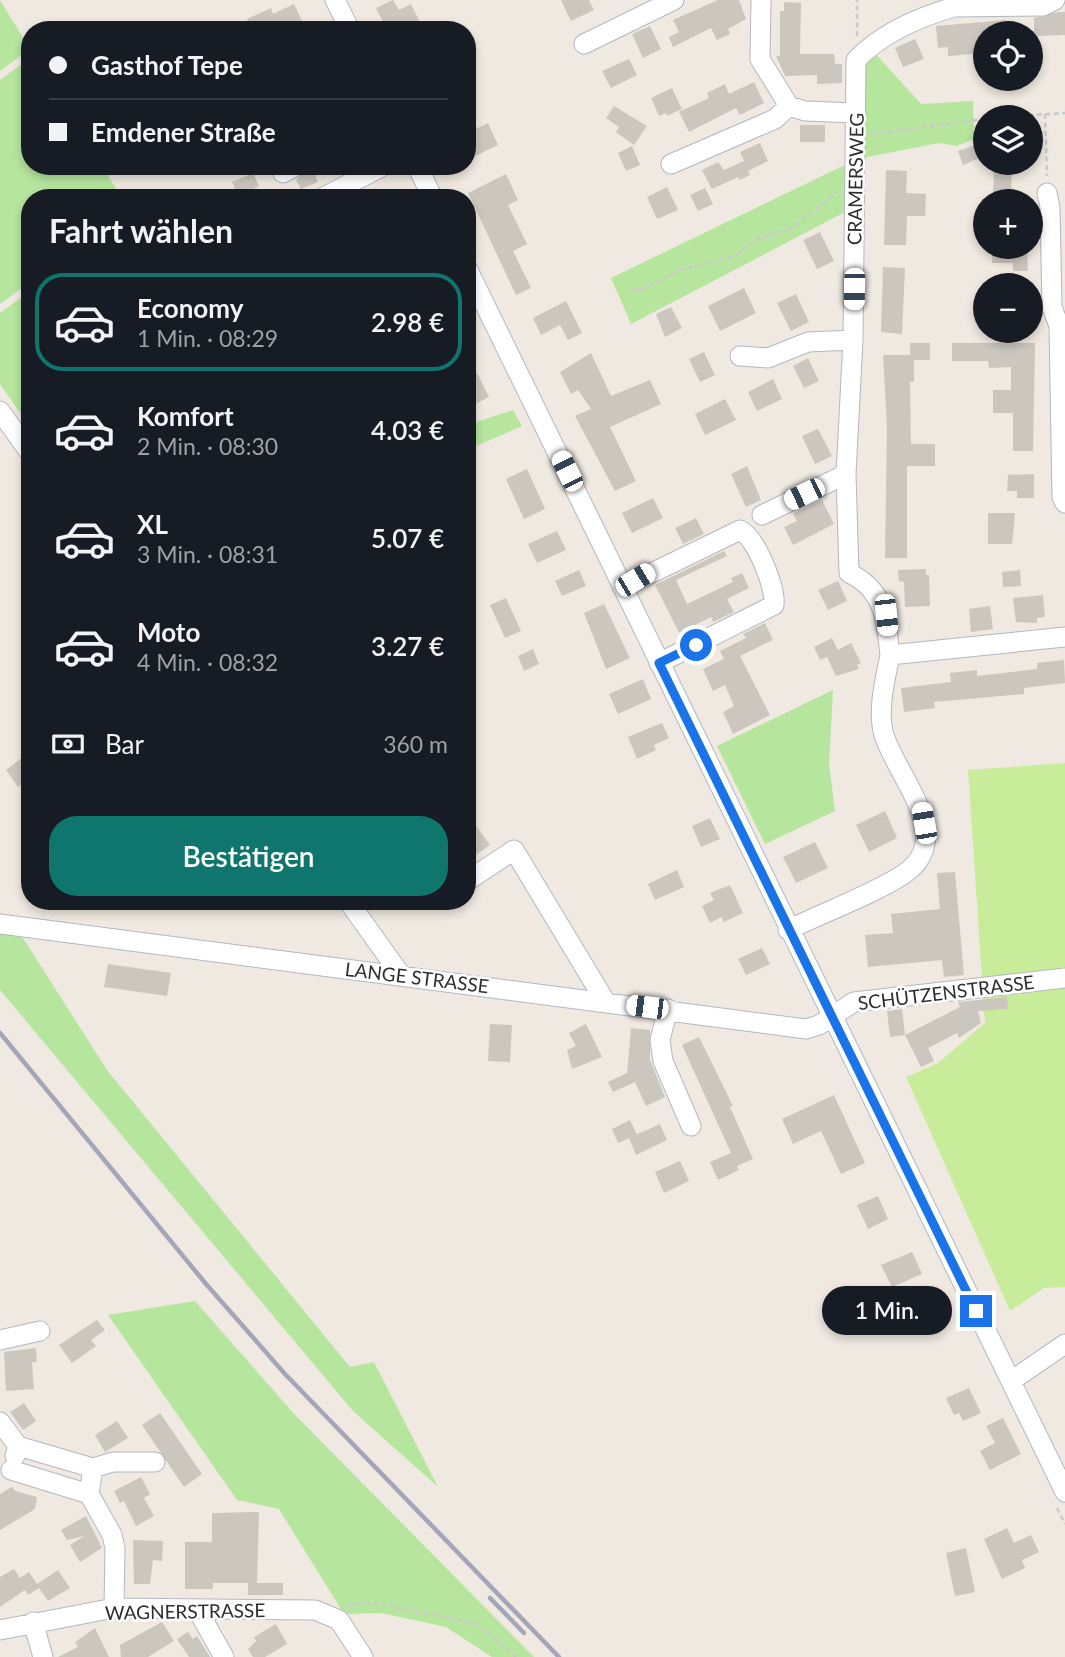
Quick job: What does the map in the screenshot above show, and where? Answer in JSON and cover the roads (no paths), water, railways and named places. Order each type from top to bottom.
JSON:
[{"type":"street","points":[[584,44],[674,0]]},
{"type":"street","points":[[761,0],[760,59],[789,106],[806,111],[856,113]]},
{"type":"street","points":[[954,4],[1043,6],[1055,0]]},
{"type":"street","points":[[339,1],[347,21]]},
{"type":"street","name":"CRAMERSWEG","points":[[890,655],[886,615],[878,595],[865,580],[849,573],[846,474],[853,340],[856,60],[875,41],[954,4]]},
{"type":"street","points":[[671,164],[775,119],[789,106]]},
{"type":"street","points":[[339,189],[366,175]]},
{"type":"street","points":[[1047,193],[1050,207],[1052,307],[1059,326],[1062,497],[1065,503]]},
{"type":"street","points":[[476,286],[756,857],[788,930],[1065,1492]]},
{"type":"street","points":[[740,356],[768,358],[808,342],[853,340]]},
{"type":"street","points":[[0,411],[21,440]]},
{"type":"street","points":[[762,515],[846,474]]},
{"type":"street","points":[[623,587],[740,530],[752,540],[775,595],[774,605],[659,663]]},
{"type":"street","points":[[788,930],[905,873],[922,856],[926,838],[921,809],[898,770],[883,733],[883,694],[890,655],[1065,638]]},
{"type":"street","points":[[476,875],[514,850],[605,1002]]},
{"type":"street","points":[[354,910],[401,975]]},
{"type":"street","name":"LANGE STRASSE","points":[[0,924],[668,1009],[806,1030],[831,1017]]},
{"type":"street","name":"SCHÜTZENSTRASSE","points":[[831,1017],[854,1002],[1065,978]]},
{"type":"street","points":[[668,1009],[660,1040],[663,1060],[691,1126]]},
{"type":"street","points":[[0,1340],[40,1331]]},
{"type":"street","points":[[1011,1381],[1065,1344]]},
{"type":"street","points":[[0,1422],[18,1447],[93,1468],[113,1462],[155,1462]]},
{"type":"street","points":[[18,1447],[5,1473],[89,1494]]},
{"type":"street","points":[[93,1468],[89,1494],[112,1535],[115,1548],[114,1608]]},
{"type":"street","name":"WAGNERSTRASSE","points":[[0,1630],[114,1608],[315,1610],[339,1620],[363,1657]]},
{"type":"street","points":[[197,1609],[224,1657]]},
{"type":"street","points":[[33,1622],[43,1657]]},
{"type":"railway","points":[[0,1033],[206,1284],[285,1374],[559,1657]]},
{"type":"railway","points":[[490,1598],[524,1633]]}]
